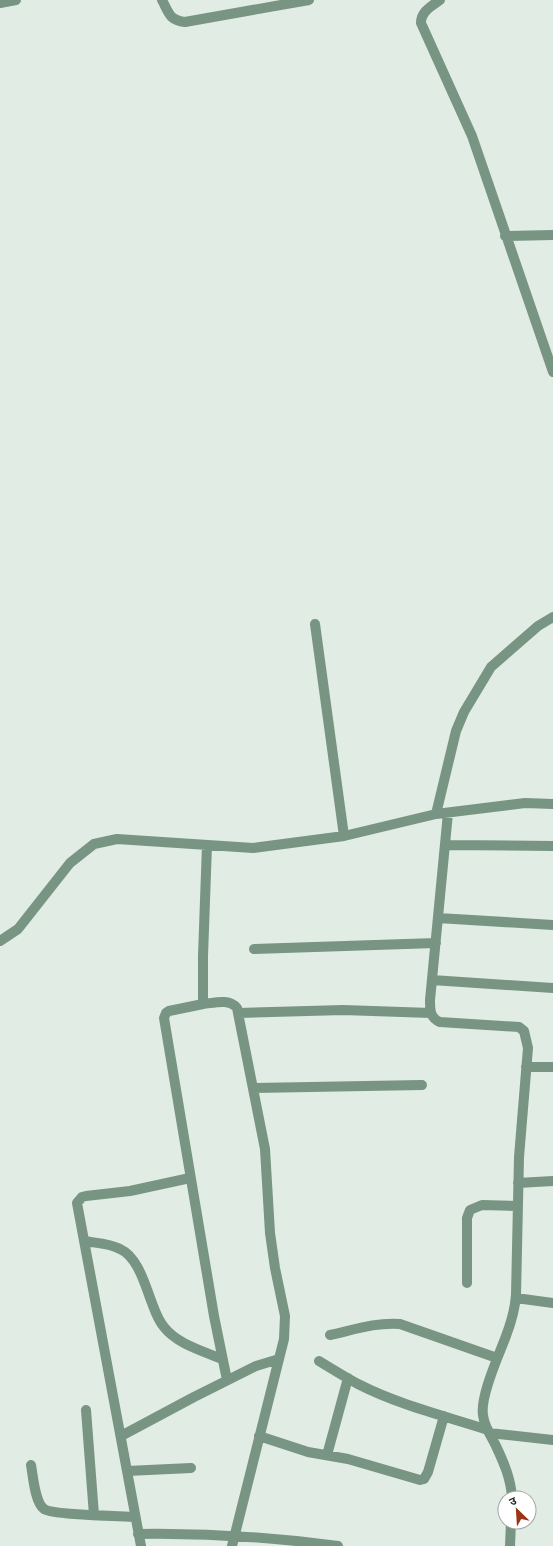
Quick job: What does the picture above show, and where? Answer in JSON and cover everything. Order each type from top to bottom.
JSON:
[{"type":"street","points":[[0,3],[16,0]]},
{"type":"street","points":[[162,0],[175,21],[185,22],[309,0]]},
{"type":"street","points":[[440,0],[425,11],[421,17],[421,22],[472,136],[505,236],[553,372]]},
{"type":"street","points":[[505,236],[553,235]]},
{"type":"street","points":[[436,814],[456,731],[464,712],[491,667],[538,626],[553,617]]},
{"type":"street","points":[[315,624],[344,836]]},
{"type":"street","points":[[0,941],[18,929],[70,864],[94,844],[117,839],[253,848],[344,836],[436,814],[525,803],[553,804]]},
{"type":"street","points":[[448,813],[432,980],[431,1013],[435,1020],[440,1022],[519,1027],[524,1031],[528,1048],[518,1183],[516,1298],[507,1335],[497,1358],[483,1402],[483,1415],[488,1431],[508,1475],[511,1490]]},
{"type":"street","points":[[203,1004],[203,956],[207,845]]},
{"type":"street","points":[[445,845],[553,846]]},
{"type":"street","points":[[438,918],[553,925]]},
{"type":"street","points":[[254,949],[436,943]]},
{"type":"street","points":[[432,980],[553,988]]},
{"type":"street","points":[[227,1380],[214,1316],[164,1018],[166,1013],[169,1011],[225,1001],[231,1002],[237,1008],[254,1088],[265,1149],[273,1252],[285,1316],[284,1339],[232,1546]]},
{"type":"street","points":[[238,1013],[343,1010],[431,1013]]},
{"type":"street","points":[[526,1066],[553,1067]]},
{"type":"street","points":[[254,1088],[422,1085]]},
{"type":"street","points":[[141,1546],[77,1203],[82,1197],[130,1191],[190,1178]]},
{"type":"street","points":[[518,1183],[553,1181]]},
{"type":"street","points":[[467,1283],[466,1218],[470,1210],[482,1205],[517,1206]]},
{"type":"street","points":[[84,1241],[110,1245],[128,1254],[136,1265],[157,1316],[164,1327],[173,1336],[183,1342],[222,1359]]},
{"type":"street","points":[[516,1298],[553,1303]]},
{"type":"street","points":[[330,1335],[375,1325],[389,1323],[400,1324],[497,1358]]},
{"type":"street","points":[[120,1436],[227,1380],[256,1366],[279,1358]]},
{"type":"street","points":[[319,1361],[364,1387],[395,1400],[488,1431],[553,1440]]},
{"type":"street","points":[[327,1455],[348,1378]]},
{"type":"street","points":[[86,1410],[94,1515]]},
{"type":"street","points":[[259,1436],[308,1452],[364,1463],[420,1480],[424,1479],[428,1472],[444,1416]]},
{"type":"street","points":[[31,1465],[36,1495],[40,1505],[44,1509],[62,1513],[135,1517]]},
{"type":"street","points":[[127,1471],[191,1468]]},
{"type":"street","points":[[510,1546],[511,1530]]},
{"type":"street","points":[[138,1534],[235,1535],[295,1540],[338,1546]]}]
